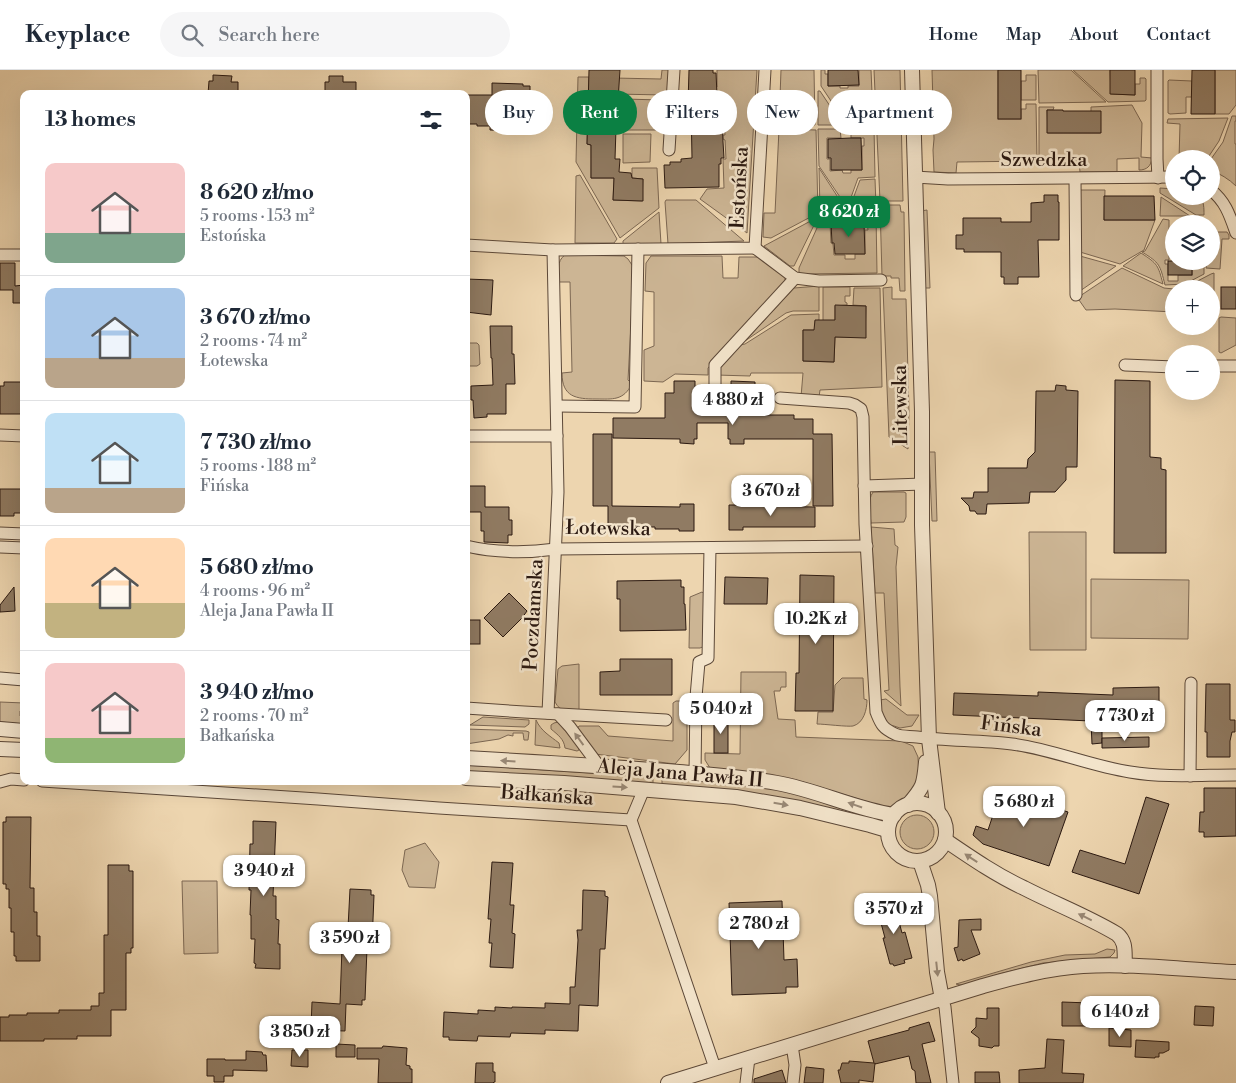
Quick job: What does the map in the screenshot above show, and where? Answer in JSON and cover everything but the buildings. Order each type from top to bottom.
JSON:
[{"type":"street","points":[[669,150],[674,70]]},
{"type":"street","name":"Estońska","points":[[755,248],[766,70]]},
{"type":"street","name":"Litewska","points":[[912,70],[922,402],[922,525],[929,739],[938,812]]},
{"type":"street","points":[[1157,70],[1158,178]]},
{"type":"street","name":"Szwedzka","points":[[915,177],[948,179],[1165,178]]},
{"type":"street","points":[[1075,178],[1076,295]]},
{"type":"street","points":[[1220,197],[1230,214],[1236,233]]},
{"type":"street","points":[[470,245],[553,250],[638,249],[634,407],[557,406]]},
{"type":"street","name":"Estońska","points":[[638,249],[755,248],[795,278]]},
{"type":"street","name":"Łotewska","points":[[553,250],[558,492],[556,549],[867,546]]},
{"type":"street","points":[[0,255],[20,255]]},
{"type":"street","points":[[715,388],[715,365],[795,278],[819,281],[881,280]]},
{"type":"street","points":[[1125,365],[1165,366]]},
{"type":"street","points":[[1220,366],[1236,366]]},
{"type":"street","points":[[780,398],[849,403],[861,408],[863,417],[864,486],[876,712],[882,726],[896,735],[929,739]]},
{"type":"street","points":[[0,435],[20,436]]},
{"type":"street","points":[[470,436],[557,436]]},
{"type":"street","points":[[864,486],[923,484]]},
{"type":"street","points":[[0,533],[20,534]]},
{"type":"street","points":[[0,547],[20,548]]},
{"type":"street","name":"Poczdamska","points":[[470,547],[495,552],[556,549],[553,714]]},
{"type":"street","points":[[695,774],[696,698],[699,662],[708,658],[710,548]]},
{"type":"street","points":[[0,678],[20,680]]},
{"type":"street","points":[[1190,776],[1191,683]]},
{"type":"street","points":[[470,708],[666,720]]},
{"type":"street","points":[[553,714],[570,727],[599,766]]},
{"type":"street","points":[[0,729],[20,731]]},
{"type":"street","name":"Litewska","points":[[908,805],[924,784],[929,739]]},
{"type":"street","name":"Fińska","points":[[929,739],[1013,744],[1050,751],[1094,765],[1150,775],[1236,775]]},
{"type":"street","points":[[0,749],[20,750]]},
{"type":"street","name":"Aleja Jana Pawła II","points":[[470,758],[599,766],[742,778],[778,783],[816,792],[873,812],[894,815]]},
{"type":"street","name":"Aleja Jana Pawła II","points":[[470,778],[736,796],[800,808],[887,830]]},
{"type":"street","points":[[0,782],[11,779],[20,780]]},
{"type":"street","name":"Bałkańska","points":[[105,785],[631,820]]},
{"type":"street","points":[[644,789],[631,820],[715,1068]]},
{"type":"street","points":[[919,804],[930,807],[938,812],[946,830],[945,840],[940,850],[931,858],[920,861],[902,858],[895,852],[890,844],[887,830],[898,810],[908,805],[919,804]]},
{"type":"street","points":[[945,840],[974,860],[1023,888],[1081,914],[1117,934],[1124,943],[1125,966]]},
{"type":"street","points":[[920,861],[929,890],[937,972],[945,1007],[953,1083]]},
{"type":"street","points":[[668,1083],[1024,975],[1084,966],[1125,966],[1236,972]]},
{"type":"street","points":[[792,1044],[795,1065],[793,1083]]},
{"type":"street","points":[[746,1083],[749,1058]]},
{"type":"shaded area","points":[[662,70],[669,70],[668,90],[647,90],[647,95],[637,94],[637,90],[614,90],[614,78],[661,79]]},
{"type":"shaded area","points":[[717,70],[757,70],[756,90],[747,90],[747,135],[753,135],[747,233],[700,199],[707,189],[724,188],[723,159],[726,159],[723,135],[737,135],[737,90],[714,90],[717,87]]},
{"type":"shaded area","points":[[781,70],[814,70],[814,90],[780,90]]},
{"type":"shaded area","points":[[821,70],[825,70],[825,74],[828,74],[828,86],[848,88],[848,86],[859,86],[859,70],[871,70],[872,90],[828,90],[828,96],[821,86]]},
{"type":"shaded area","points":[[874,70],[900,70],[900,90],[875,90]]},
{"type":"shaded area","points":[[932,70],[998,70],[998,119],[1021,119],[1021,109],[1026,109],[1026,104],[1036,104],[1037,161],[957,162],[956,173],[934,172],[934,135],[952,135],[952,90],[933,90]]},
{"type":"shaded area","points":[[1038,70],[1071,70],[1106,102],[1039,103]]},
{"type":"shaded area","points":[[1073,70],[1110,70],[1111,94],[1135,95],[1135,84],[1140,84],[1140,78],[1145,78],[1146,100],[1108,102]]},
{"type":"shaded area","points":[[1215,70],[1236,70],[1236,105],[1229,114],[1215,114]]},
{"type":"shaded area","points":[[1026,75],[1036,75],[1036,100],[1021,100],[1021,81],[1026,81]]},
{"type":"shaded area","points":[[578,77],[589,77],[589,90],[578,90]]},
{"type":"shaded area","points":[[1169,80],[1192,81],[1192,97],[1186,97],[1186,113],[1168,113]]},
{"type":"shaded area","points":[[818,91],[820,91],[828,103],[828,125],[818,125]]},
{"type":"shaded area","points":[[637,99],[647,100],[647,130],[637,130]]},
{"type":"shaded area","points":[[1132,105],[1142,123],[1141,157],[1152,158],[1150,165],[1146,168],[1139,170],[1139,158],[1117,159],[1117,172],[1080,172],[1079,161],[1039,161],[1039,107],[1054,107],[1053,110],[1047,110],[1048,133],[1100,133],[1091,107]]},
{"type":"shaded area","points":[[1232,116],[1236,116],[1236,186],[1220,175],[1220,150],[1217,150],[1223,142]]},
{"type":"shaded area","points":[[1228,118],[1219,141],[1213,150],[1179,150],[1180,124],[1167,123],[1168,119]]},
{"type":"shaded area","points":[[818,129],[828,129],[828,135],[841,135],[841,138],[827,138],[827,159],[830,159],[830,171],[842,170],[843,173],[851,173],[851,170],[862,170],[864,138],[851,138],[851,135],[874,135],[875,177],[858,178],[849,203],[844,203],[819,166]]},
{"type":"shaded area","points":[[577,135],[587,135],[587,144],[591,145],[591,178],[614,178],[613,200],[642,201],[643,179],[632,178],[632,168],[657,168],[659,208],[620,238],[576,162]]},
{"type":"shaded area","points":[[623,135],[651,135],[650,162],[623,163]]},
{"type":"shaded area","points":[[779,135],[816,135],[818,213],[771,238],[763,237],[764,213],[775,213]]},
{"type":"shaded area","points":[[877,135],[901,135],[903,201],[880,201]]},
{"type":"shaded area","points":[[819,168],[843,205],[842,210],[820,211]]},
{"type":"shaded area","points":[[580,175],[617,239],[614,243],[575,243],[576,176]]},
{"type":"shaded area","points":[[875,179],[876,206],[874,208],[851,209],[850,207],[860,180]]},
{"type":"shaded area","points":[[1160,188],[1165,188],[1165,196],[1160,193]]},
{"type":"shaded area","points":[[1080,190],[1105,190],[1104,220],[1155,220],[1144,250],[1120,264],[1080,252]]},
{"type":"shaded area","points":[[1161,197],[1165,200],[1165,205],[1173,205],[1188,215],[1165,215],[1160,216]]},
{"type":"shaded area","points":[[666,200],[696,200],[744,241],[668,244]]},
{"type":"shaded area","points":[[880,205],[900,205],[901,212],[904,212],[905,291],[900,291],[899,278],[882,276]]},
{"type":"shaded area","points":[[1180,205],[1204,205],[1204,215],[1196,215]]},
{"type":"shaded area","points":[[927,210],[930,288],[924,288],[921,211]]},
{"type":"shaded area","points":[[659,212],[661,244],[623,245],[623,241]]},
{"type":"shaded area","points":[[844,213],[844,222],[830,223],[834,255],[845,255],[845,259],[855,259],[855,254],[865,254],[867,222],[854,222],[854,213],[876,213],[877,273],[799,274],[799,268],[821,219],[821,214]]},
{"type":"shaded area","points":[[818,217],[794,266],[790,266],[764,246]]},
{"type":"shaded area","points":[[1163,219],[1165,219],[1165,270],[1168,270],[1168,280],[1165,280],[1165,285],[1158,265],[1142,252],[1145,251]]},
{"type":"shaded area","points":[[1220,232],[1227,232],[1229,239],[1222,239],[1220,269]]},
{"type":"shaded area","points":[[1141,253],[1156,266],[1163,284],[1123,266]]},
{"type":"shaded area","points":[[565,255],[624,256],[634,268],[628,380],[632,384],[625,394],[617,398],[576,397],[567,392],[564,387],[562,373],[572,372],[570,282],[559,282],[559,264]]},
{"type":"shaded area","points":[[651,256],[722,256],[723,278],[738,278],[739,257],[760,257],[785,278],[785,283],[708,368],[708,375],[675,374],[663,382],[644,381],[644,350],[654,346],[654,292],[645,291],[646,263]]},
{"type":"shaded area","points":[[1080,256],[1116,266],[1080,291]]},
{"type":"shaded area","points":[[1122,268],[1165,288],[1165,312],[1115,309],[1086,310],[1079,300],[1080,296]]},
{"type":"shaded area","points":[[1192,270],[1204,270],[1204,274],[1193,280],[1178,280],[1178,275],[1192,275]]},
{"type":"shaded area","points":[[1214,273],[1214,280],[1199,280]]},
{"type":"shaded area","points":[[819,286],[819,311],[793,311],[786,313],[745,341],[794,288]]},
{"type":"shaded area","points":[[823,287],[850,287],[850,296],[845,296],[847,305],[835,306],[835,330],[823,320]]},
{"type":"shaded area","points":[[892,287],[892,299],[906,299],[908,449],[889,437],[883,288]]},
{"type":"shaded area","points":[[854,288],[880,288],[882,387],[820,390],[819,397],[801,397],[803,373],[751,373],[750,376],[716,375],[717,371],[740,345],[745,344],[791,315],[819,314],[819,320],[815,321],[816,330],[803,330],[803,361],[834,362],[835,337],[865,337],[866,306],[853,305]]},
{"type":"shaded area","points":[[1220,318],[1236,318],[1236,345],[1221,353],[1219,345]]},
{"type":"shaded area","points":[[470,343],[477,343],[479,345],[480,364],[470,366]]},
{"type":"shaded area","points":[[929,452],[935,452],[937,521],[932,521]]},
{"type":"shaded area","points":[[873,492],[906,493],[906,517],[904,522],[871,523],[869,503]]},
{"type":"shaded area","points":[[871,527],[894,529],[895,545],[898,547],[896,567],[901,706],[884,691],[889,690],[884,593],[875,593]]},
{"type":"shaded area","points":[[1029,532],[1086,532],[1086,650],[1030,650]]},
{"type":"shaded area","points":[[1091,579],[1189,580],[1188,639],[1091,638]]},
{"type":"shaded area","points":[[702,592],[706,595],[705,646],[689,648],[690,597]]},
{"type":"shaded area","points":[[579,664],[579,712],[565,711],[559,708],[555,702],[558,669],[562,666]]},
{"type":"shaded area","points":[[741,672],[786,672],[786,687],[781,687],[780,691],[774,691],[778,719],[795,720],[796,737],[901,741],[913,746],[918,757],[919,780],[906,801],[888,808],[803,782],[710,768],[705,760],[705,753],[740,754]]},
{"type":"shaded area","points":[[842,678],[863,678],[864,699],[867,700],[862,719],[853,726],[817,724],[818,712],[833,712],[835,685]]},
{"type":"shaded area","points":[[886,699],[907,715],[919,715],[912,726],[900,728],[888,724],[882,714],[880,700]]},
{"type":"shaded area","points":[[685,701],[687,705],[687,750],[675,764],[595,754],[577,729],[579,726],[599,726],[608,736],[673,741],[673,703]]},
{"type":"shaded area","points":[[0,702],[20,703],[20,724],[0,722]]},
{"type":"shaded area","points":[[483,717],[529,720],[529,724],[525,727],[470,725]]},
{"type":"shaded area","points":[[536,720],[549,736],[559,743],[560,748],[535,745]]},
{"type":"shaded area","points":[[558,722],[579,747],[579,750],[565,748],[562,740],[551,729],[551,725]]},
{"type":"shaded area","points":[[470,729],[529,732],[528,740],[524,740],[523,733],[513,733],[513,736],[508,735],[499,739],[470,743]]},
{"type":"shaded area","points":[[470,765],[653,777],[653,785],[470,773]]},
{"type":"shaded area","points":[[662,778],[727,781],[778,789],[886,818],[884,823],[662,787]]},
{"type":"shaded area","points":[[917,815],[924,816],[929,820],[933,825],[933,839],[929,844],[924,848],[917,849],[910,848],[905,844],[901,839],[900,832],[901,825],[905,820],[910,816]]},
{"type":"shaded area","points":[[425,843],[439,862],[435,888],[409,887],[402,870],[405,850]]},
{"type":"shaded area","points":[[182,881],[217,881],[218,953],[184,954]]},
{"type":"shaded area","points":[[1107,949],[1115,950],[1110,957],[1043,963],[967,984],[956,984],[1031,962],[1065,955],[1095,954]]}]
